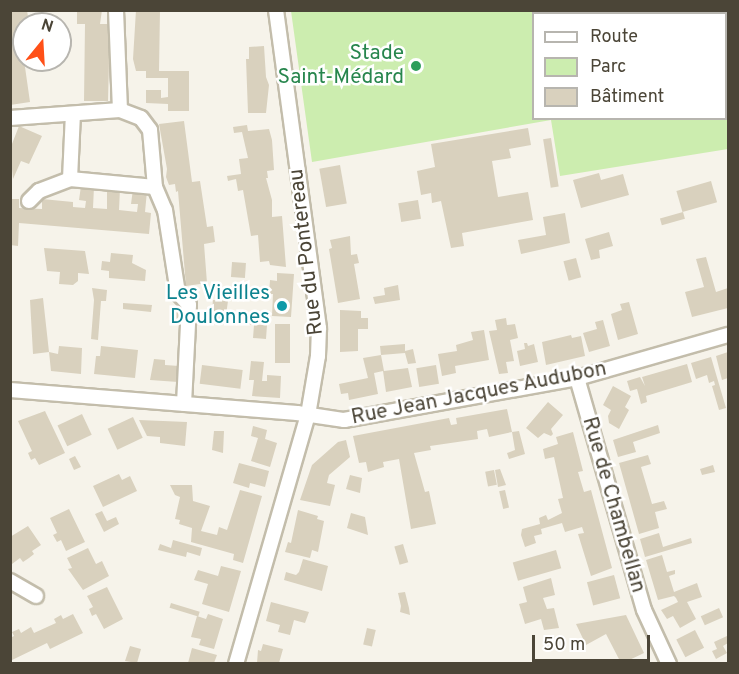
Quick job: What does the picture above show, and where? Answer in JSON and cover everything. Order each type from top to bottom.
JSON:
[{"type":"street","points":[[116,10],[120,110]]},
{"type":"street","name":"Rue du Pontereau","points":[[236,663],[308,415],[318,356],[319,328],[276,10]]},
{"type":"street","points":[[10,118],[120,110],[141,118],[150,130],[155,187],[165,210],[178,293],[189,304],[184,404]]},
{"type":"street","points":[[70,179],[73,114]]},
{"type":"street","points":[[29,201],[39,191],[70,179],[155,187]]},
{"type":"street","name":"Rue Jean Jacques Audubon","points":[[10,390],[344,420],[577,378],[729,335]]},
{"type":"street","name":"Rue de Chambellan","points":[[577,378],[644,610],[669,663]]},
{"type":"street","points":[[10,581],[36,596]]},
{"type":"green space","name":"Stade Saint-Médard","points":[[291,11],[728,11],[728,149],[560,176],[551,120],[312,162]]},
{"type":"building","points":[[10,10],[27,10],[27,12],[12,12],[12,72],[26,72],[30,102],[10,105]]},
{"type":"building","points":[[77,10],[102,10],[100,24],[110,24],[108,101],[84,101],[85,24],[77,24]]},
{"type":"building","points":[[136,10],[160,10],[159,71],[189,71],[189,111],[168,111],[168,104],[146,103],[146,90],[161,90],[161,98],[168,97],[168,78],[146,78],[146,71],[136,71],[133,59]]},
{"type":"building","points":[[264,46],[266,77],[269,85],[266,113],[248,113],[246,59],[249,59],[249,47]]},
{"type":"building","points":[[184,121],[192,182],[200,181],[207,227],[213,226],[215,242],[204,244],[207,283],[186,286],[178,191],[176,192],[175,184],[169,185],[166,177],[167,169],[159,124]]},
{"type":"building","points":[[247,125],[248,131],[269,129],[274,170],[267,171],[268,178],[266,178],[272,200],[272,217],[282,216],[286,267],[270,265],[269,261],[260,262],[258,235],[251,236],[243,190],[238,191],[236,179],[228,181],[227,176],[241,174],[239,159],[248,158],[242,132],[234,133],[233,127]]},
{"type":"building","points":[[19,126],[42,136],[29,164],[21,161],[13,179],[10,149]]},
{"type":"building","points":[[528,128],[531,145],[509,149],[511,158],[492,161],[498,197],[528,192],[533,220],[462,233],[464,246],[451,248],[441,201],[432,203],[431,193],[421,195],[417,171],[435,167],[431,144]]},
{"type":"building","points":[[551,138],[559,186],[551,188],[543,139]]},
{"type":"building","points":[[340,165],[347,203],[326,207],[319,169]]},
{"type":"building","points":[[599,173],[601,180],[623,174],[629,195],[581,208],[573,180]]},
{"type":"building","points":[[711,181],[717,202],[682,212],[676,191]]},
{"type":"building","points":[[81,186],[94,187],[93,208],[107,209],[107,188],[120,189],[119,210],[137,212],[138,204],[131,204],[133,189],[147,191],[145,212],[151,213],[149,234],[19,223],[18,246],[10,245],[10,199],[19,199],[19,208],[42,209],[42,199],[73,202],[73,207],[85,208],[86,201],[79,200]]},
{"type":"building","points":[[418,200],[421,219],[401,222],[398,203]]},
{"type":"building","points":[[683,212],[685,219],[662,225],[660,219]]},
{"type":"building","points":[[565,213],[570,243],[521,254],[518,240],[546,235],[543,217]]},
{"type":"building","points":[[609,232],[613,246],[599,250],[600,258],[591,260],[585,239]]},
{"type":"building","points":[[350,236],[351,255],[357,254],[359,263],[354,264],[360,299],[338,303],[329,249],[332,248],[330,240]]},
{"type":"building","points":[[44,248],[85,251],[89,274],[78,273],[78,281],[73,285],[59,284],[60,272],[47,271]]},
{"type":"building","points":[[111,253],[133,255],[132,263],[146,270],[145,281],[109,278],[109,271],[101,270],[102,261],[110,262]]},
{"type":"building","points":[[706,257],[716,292],[728,288],[728,308],[692,317],[685,292],[704,287],[696,259]]},
{"type":"building","points":[[576,258],[581,277],[569,281],[563,261]]},
{"type":"building","points":[[232,262],[246,263],[245,278],[231,277]]},
{"type":"building","points":[[277,273],[294,274],[291,317],[272,316],[273,294],[269,294],[270,280],[277,281]]},
{"type":"building","points":[[398,285],[400,300],[375,304],[373,297],[385,295],[384,288]]},
{"type":"building","points":[[92,288],[107,290],[106,301],[101,301],[98,340],[91,339],[94,300]]},
{"type":"building","points":[[43,298],[49,352],[33,354],[30,300]]},
{"type":"building","points":[[213,300],[228,301],[226,315],[255,317],[254,325],[211,321]]},
{"type":"building","points":[[629,302],[638,334],[618,340],[611,314],[622,310],[620,304]]},
{"type":"building","points":[[123,303],[152,305],[151,312],[123,309]]},
{"type":"building","points":[[176,307],[184,308],[182,322],[174,321]]},
{"type":"building","points":[[340,310],[361,311],[361,318],[368,318],[368,329],[358,329],[358,351],[340,352]]},
{"type":"building","points":[[506,318],[507,325],[515,324],[518,338],[510,340],[514,361],[506,362],[508,373],[499,374],[489,331],[497,330],[495,320]]},
{"type":"building","points":[[603,320],[610,346],[589,352],[583,333],[597,329],[595,322]]},
{"type":"building","points":[[275,324],[290,324],[290,363],[275,363]]},
{"type":"building","points":[[254,325],[267,325],[266,339],[253,338]]},
{"type":"building","points":[[484,330],[489,360],[455,366],[456,373],[442,376],[438,354],[457,351],[456,345],[473,340],[471,332]]},
{"type":"building","points":[[571,335],[572,338],[581,336],[585,356],[546,365],[542,342]]},
{"type":"building","points":[[524,343],[528,346],[534,344],[538,362],[520,366],[517,351],[525,349]]},
{"type":"building","points":[[405,344],[405,351],[413,349],[416,363],[408,364],[405,353],[381,355],[380,346]]},
{"type":"building","points":[[59,346],[82,348],[81,374],[51,371],[49,352],[58,354]]},
{"type":"building","points":[[101,346],[138,350],[135,378],[94,374],[96,356],[100,356]]},
{"type":"building","points":[[728,352],[728,378],[722,380],[716,356]]},
{"type":"building","points":[[381,355],[384,371],[408,368],[412,387],[386,392],[383,371],[374,373],[378,394],[349,400],[348,393],[341,394],[339,384],[368,378],[363,358]]},
{"type":"building","points":[[711,357],[726,408],[719,410],[712,386],[715,385],[714,381],[709,383],[707,375],[696,379],[691,363]]},
{"type":"building","points":[[154,359],[165,360],[165,365],[179,366],[178,382],[150,380]]},
{"type":"building","points":[[251,361],[264,362],[262,381],[267,381],[267,375],[281,376],[280,398],[252,396],[254,380],[249,380]]},
{"type":"building","points":[[687,364],[692,382],[646,396],[647,402],[641,404],[637,389],[630,391],[627,381],[640,377],[645,386],[642,377]]},
{"type":"building","points":[[202,365],[243,370],[240,389],[200,384]]},
{"type":"building","points":[[436,365],[439,384],[419,387],[416,368]]},
{"type":"building","points":[[613,386],[631,396],[625,407],[629,410],[619,429],[609,423],[608,416],[611,410],[603,405]]},
{"type":"building","points":[[548,402],[563,415],[551,429],[553,434],[551,436],[544,433],[538,438],[526,428]]},
{"type":"building","points":[[507,409],[512,432],[489,437],[487,429],[477,431],[478,439],[430,446],[431,450],[414,453],[425,492],[429,491],[436,524],[411,529],[399,459],[383,462],[384,467],[368,472],[366,462],[359,463],[353,436],[449,418],[451,425],[457,424],[456,418]]},
{"type":"building","points":[[45,411],[65,453],[39,465],[35,458],[31,460],[28,453],[32,451],[18,421]]},
{"type":"building","points":[[82,414],[92,435],[67,446],[58,425]]},
{"type":"building","points":[[133,417],[143,438],[117,450],[108,429]]},
{"type":"building","points":[[139,420],[187,422],[185,446],[160,443],[160,437],[147,436]]},
{"type":"building","points":[[658,425],[660,433],[633,442],[636,452],[618,457],[613,440]]},
{"type":"building","points":[[253,426],[267,430],[265,439],[277,443],[270,467],[251,461],[258,438],[251,436]]},
{"type":"building","points":[[214,431],[224,431],[223,453],[212,450]]},
{"type":"building","points":[[519,431],[525,454],[509,459],[507,453],[515,450],[512,432]]},
{"type":"building","points":[[573,432],[583,471],[578,472],[584,492],[591,490],[612,568],[591,576],[578,534],[584,533],[582,527],[565,532],[562,523],[541,529],[542,534],[534,536],[536,543],[525,547],[521,535],[522,529],[540,524],[539,518],[546,515],[548,520],[562,513],[558,499],[563,498],[554,457],[545,459],[543,449],[558,444],[556,437]]},
{"type":"building","points":[[346,440],[350,457],[329,475],[327,483],[335,485],[330,506],[300,500],[312,465],[338,442]]},
{"type":"building","points":[[648,455],[651,464],[641,467],[652,504],[664,501],[667,509],[655,512],[659,528],[639,534],[619,463]]},
{"type":"building","points":[[75,456],[81,467],[74,470],[69,459]]},
{"type":"building","points":[[239,463],[269,471],[265,487],[250,483],[249,488],[233,483]]},
{"type":"building","points":[[713,465],[715,472],[702,475],[700,469]]},
{"type":"building","points":[[500,469],[506,485],[498,487],[495,470]]},
{"type":"building","points":[[494,470],[497,485],[488,486],[485,472]]},
{"type":"building","points":[[119,474],[122,480],[130,476],[137,491],[103,507],[93,486]]},
{"type":"building","points":[[350,475],[362,478],[360,493],[346,489]]},
{"type":"building","points":[[170,485],[192,485],[193,501],[210,506],[201,531],[217,535],[219,527],[227,530],[240,490],[262,496],[243,563],[233,560],[234,554],[191,542],[192,528],[179,524],[180,520],[175,519],[180,497],[175,495]]},
{"type":"building","points":[[505,490],[509,508],[503,509],[499,491]]},
{"type":"building","points":[[69,509],[85,542],[66,551],[61,540],[57,542],[53,535],[57,533],[50,518]]},
{"type":"building","points":[[298,510],[318,516],[317,519],[324,521],[318,552],[312,550],[310,558],[285,552],[288,542],[291,543]]},
{"type":"building","points":[[102,511],[107,521],[116,517],[119,524],[104,532],[95,514]]},
{"type":"building","points":[[351,513],[365,517],[368,535],[347,528]]},
{"type":"building","points":[[28,526],[41,545],[32,551],[34,554],[23,562],[20,558],[12,564],[10,537]]},
{"type":"building","points":[[659,533],[663,547],[691,538],[692,543],[645,557],[640,539]]},
{"type":"building","points":[[173,540],[202,548],[200,556],[187,552],[186,557],[158,550],[160,544],[171,548]]},
{"type":"building","points":[[403,544],[408,562],[400,565],[394,546]]},
{"type":"building","points":[[88,548],[96,564],[102,561],[109,576],[83,590],[68,569],[72,568],[67,558]]},
{"type":"building","points":[[556,550],[561,568],[518,581],[513,562]]},
{"type":"building","points":[[662,555],[667,572],[675,570],[675,574],[669,576],[674,592],[697,583],[702,597],[687,602],[696,619],[680,628],[673,616],[667,619],[661,610],[678,602],[676,598],[674,596],[658,600],[646,560]]},
{"type":"building","points":[[303,559],[328,566],[322,591],[284,580],[286,572],[296,575],[299,572]]},
{"type":"building","points":[[221,566],[241,571],[229,612],[202,604],[208,584],[194,580],[198,570],[218,576]]},
{"type":"building","points":[[614,575],[620,598],[593,605],[587,582]]},
{"type":"building","points":[[551,578],[555,595],[543,598],[547,609],[554,608],[559,628],[544,630],[541,619],[525,624],[519,604],[527,602],[523,587]]},
{"type":"building","points":[[107,587],[123,619],[104,629],[96,614],[92,616],[89,609],[93,607],[87,596]]},
{"type":"building","points":[[405,592],[410,615],[400,612],[398,593]]},
{"type":"building","points":[[271,602],[309,612],[305,623],[294,620],[290,635],[278,632],[280,625],[266,621]]},
{"type":"building","points":[[171,603],[200,612],[198,617],[170,608]]},
{"type":"building","points":[[719,608],[723,617],[705,625],[701,616]]},
{"type":"building","points":[[73,614],[83,633],[50,649],[47,643],[10,661],[10,638],[14,636],[12,632],[19,629],[21,633],[31,627],[34,633],[56,623],[54,619],[61,615],[63,619]]},
{"type":"building","points":[[208,614],[223,619],[214,649],[199,645],[201,639],[191,637],[197,616],[206,619]]},
{"type":"building","points":[[626,615],[644,653],[623,663],[606,634],[586,645],[576,624]]},
{"type":"building","points":[[367,628],[376,630],[372,647],[363,645]]},
{"type":"building","points":[[695,630],[704,648],[685,657],[676,640]]},
{"type":"building","points":[[727,636],[728,643],[723,646],[727,653],[716,659],[712,651],[717,649],[714,642]]},
{"type":"building","points":[[263,644],[283,649],[279,663],[257,663],[258,650],[261,651]]},
{"type":"building","points":[[130,646],[141,649],[137,663],[125,661]]},
{"type":"building","points":[[192,648],[217,655],[214,663],[188,663]]},
{"type":"place","name":"Stade Saint-Médard","points":[[416,66]]},
{"type":"place","name":"Les Vieilles Doulonnes","points":[[282,306]]}]
